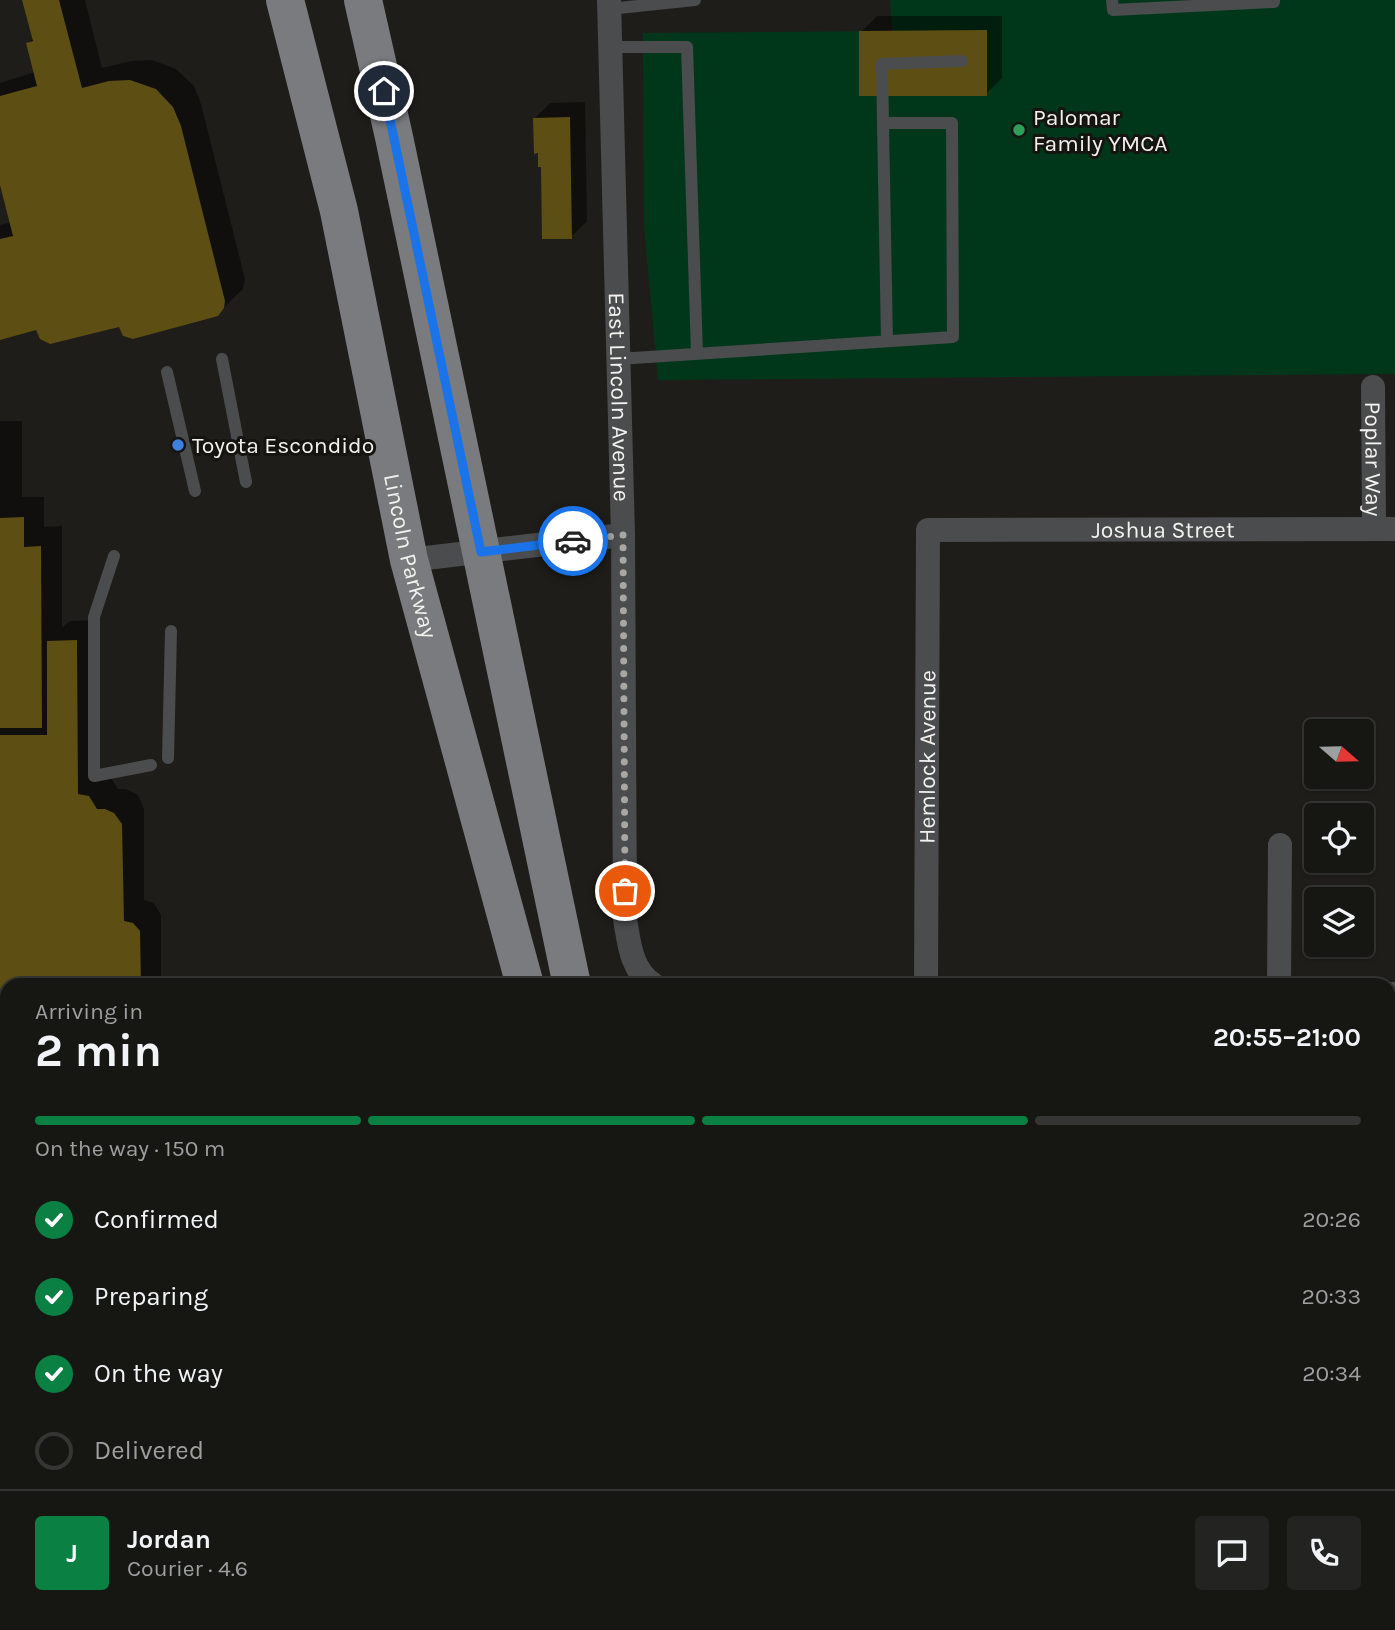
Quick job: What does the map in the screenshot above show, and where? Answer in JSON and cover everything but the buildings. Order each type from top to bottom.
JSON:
[{"type":"main road","name":"Lincoln Parkway","points":[[285,0],[339,211],[410,560],[523,978]]},
{"type":"main road","points":[[363,0],[571,978]]},
{"type":"street","name":"East Lincoln Avenue","points":[[609,5],[623,535],[625,919],[632,960],[645,978]]},
{"type":"street","name":"Poplar Way","points":[[1373,387],[1384,529]]},
{"type":"street","name":"Joshua Street","points":[[928,530],[1384,529]]},
{"type":"street","name":"Hemlock Avenue","points":[[926,978],[928,530]]},
{"type":"street","points":[[410,560],[623,535]]},
{"type":"street","points":[[1279,978],[1280,845]]},
{"type":"lane","points":[[609,5],[695,0]]},
{"type":"lane","points":[[1112,0],[1113,10],[1274,0]]},
{"type":"lane","points":[[610,47],[687,47],[697,353]]},
{"type":"lane","points":[[887,341],[883,64],[962,61]]},
{"type":"lane","points":[[618,359],[953,337],[952,123],[883,123]]},
{"type":"lane","points":[[222,359],[246,482]]},
{"type":"lane","points":[[167,372],[195,491]]},
{"type":"lane","points":[[114,556],[94,617],[94,776],[151,765]]},
{"type":"lane","points":[[168,758],[171,631]]},
{"type":"green space","name":"Palomar Family YMCA","points":[[890,0],[1395,0],[1395,374],[658,380],[644,227],[643,33],[892,31]]},
{"type":"way so far","points":[[573,541],[623,535],[625,891]]},
{"type":"place","name":"Palomar Family YMCA","points":[[1019,130]]},
{"type":"place","name":"Toyota Escondido","points":[[178,445]]},
{"type":"route","points":[[384,91],[481,552],[573,541]]}]
